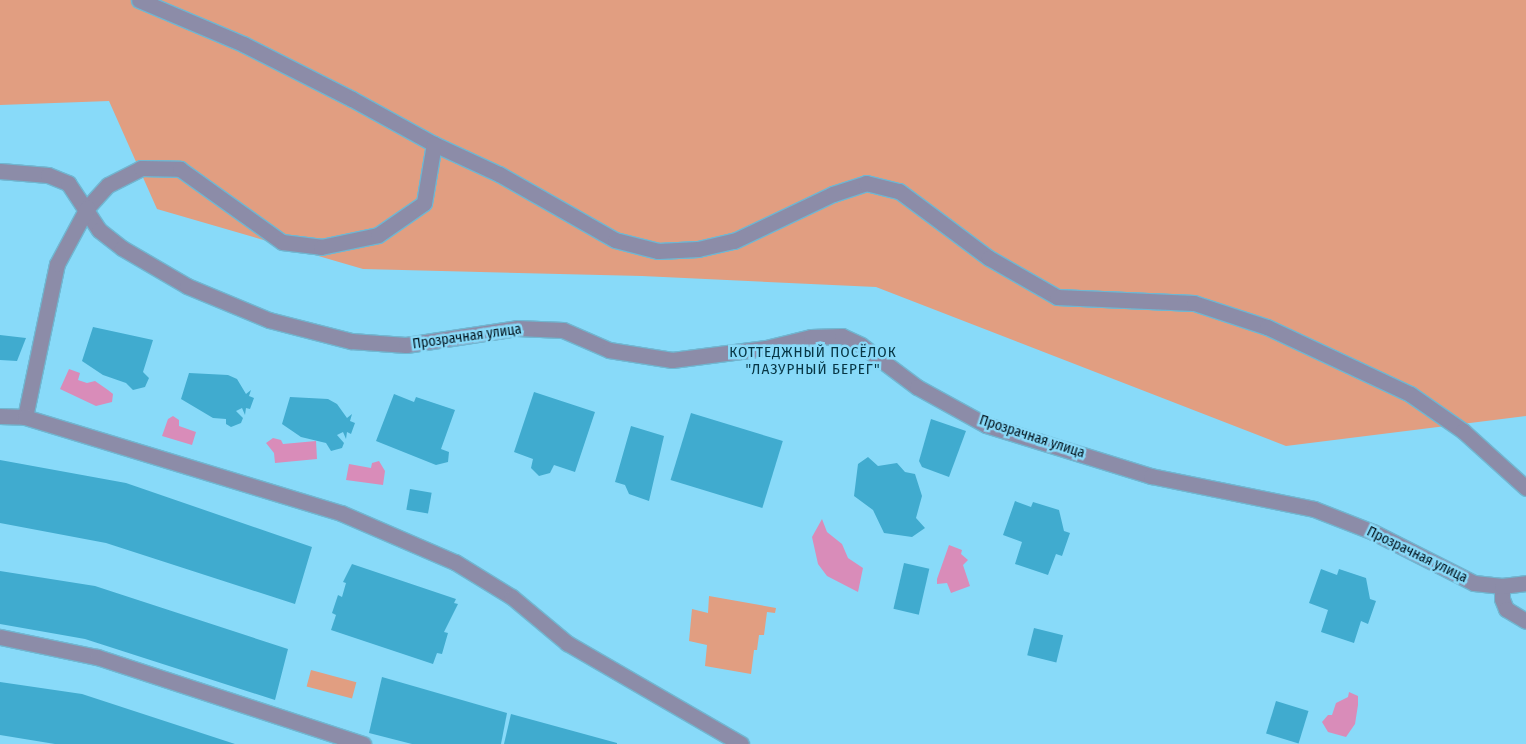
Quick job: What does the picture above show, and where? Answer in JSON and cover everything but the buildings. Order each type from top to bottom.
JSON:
[{"type":"street","points":[[139,0],[243,44],[434,144],[498,174],[615,240],[658,251],[698,249],[734,241],[833,194],[866,183],[899,191],[989,258],[1058,297],[1194,303],[1267,327],[1410,394],[1463,431],[1526,488]]},
{"type":"street","points":[[25,417],[57,264],[87,208],[108,185],[141,168],[180,169],[282,242],[321,247],[378,235],[424,203],[434,144]]},
{"type":"street","name":"Прозрачная улица","points":[[0,172],[48,175],[68,183],[87,208],[99,230],[122,248],[187,286],[269,320],[351,341],[406,345],[517,328],[563,330],[609,350],[672,360],[766,348],[811,337],[842,336],[861,345],[917,387],[986,425],[1151,476],[1314,509],[1373,532],[1474,583],[1502,586],[1526,583]]},
{"type":"street","points":[[0,416],[25,417],[340,513],[455,562],[512,597],[567,644],[741,744]]},
{"type":"street","points":[[1502,586],[1502,599],[1506,609],[1526,621]]},
{"type":"street","points":[[0,638],[97,658],[363,744]]},
{"type":"shaded area","points":[[0,0],[1526,0],[1526,416],[1286,446],[876,287],[642,276],[363,269],[157,209],[109,101],[0,105]]},
{"type":"shaded area","points":[[69,369],[80,373],[78,380],[87,383],[95,381],[108,390],[113,394],[112,402],[96,406],[60,389]]},
{"type":"shaded area","points":[[173,416],[179,420],[179,426],[196,432],[192,445],[162,436],[168,419]]},
{"type":"shaded area","points":[[273,438],[281,440],[283,444],[316,441],[317,459],[275,463],[274,453],[266,443]]},
{"type":"shaded area","points":[[379,461],[385,471],[383,485],[346,480],[349,464],[371,468],[372,463]]},
{"type":"shaded area","points":[[822,519],[827,532],[842,544],[848,558],[863,568],[858,592],[827,576],[818,564],[812,537]]},
{"type":"shaded area","points":[[949,545],[962,550],[961,554],[968,560],[963,565],[970,586],[951,593],[947,583],[937,584]]},
{"type":"shaded area","points":[[709,596],[776,608],[775,613],[767,612],[764,635],[759,635],[757,650],[754,650],[751,674],[705,666],[707,645],[689,641],[692,609],[708,613]]},
{"type":"shaded area","points":[[311,670],[356,682],[352,699],[307,686]]},
{"type":"shaded area","points":[[1349,692],[1358,696],[1355,724],[1346,737],[1328,732],[1322,722],[1328,715],[1332,715],[1336,703],[1348,697]]},
{"type":"district","name":"КОТТЕДЖНЫЙ ПОСЁЛОК \"ЛАЗУРНЫЙ БЕРЕГ\"","points":[[813,360]]}]
